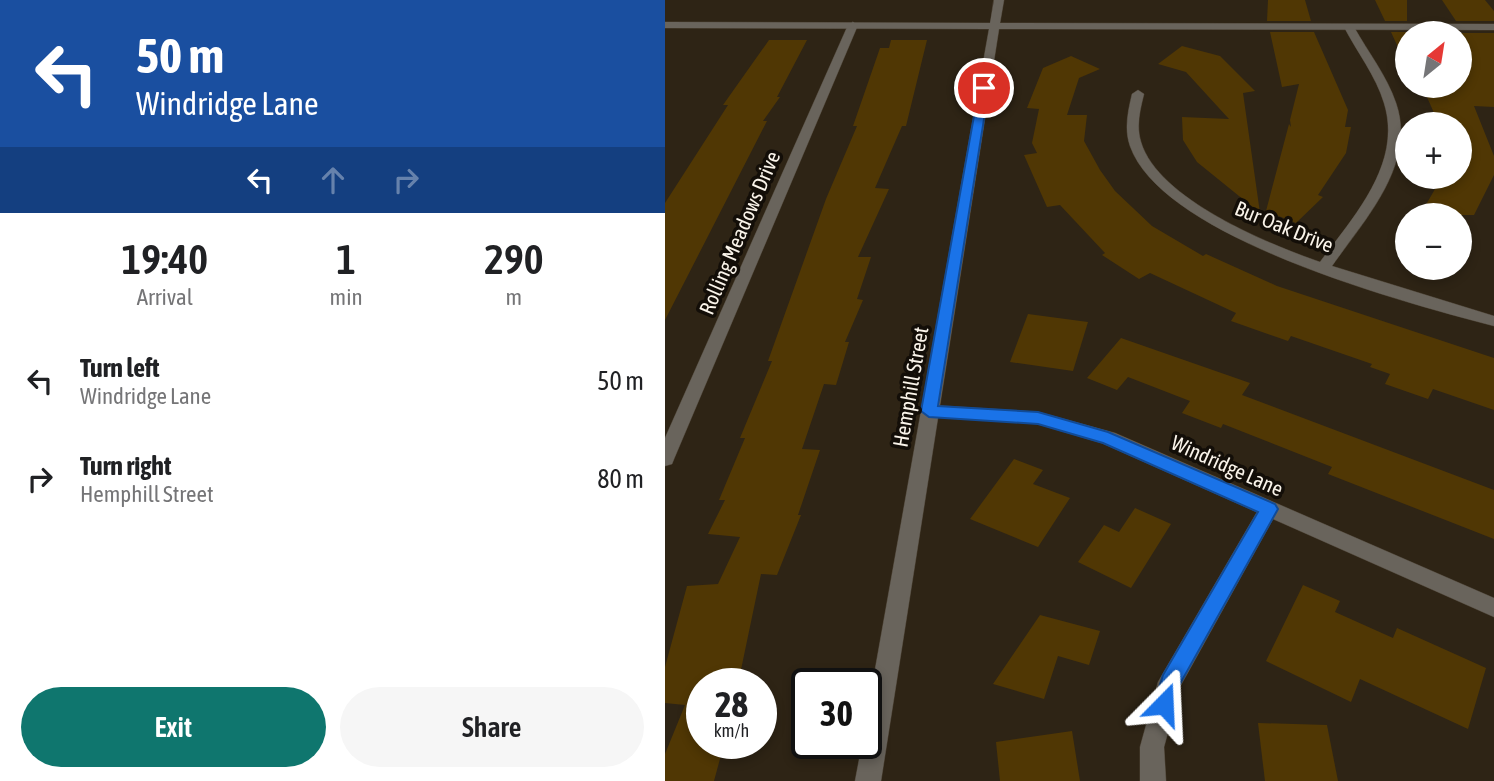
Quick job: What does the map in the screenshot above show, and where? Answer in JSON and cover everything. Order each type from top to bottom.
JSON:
[{"type":"street","name":"Hemphill Street","points":[[868,781],[999,0]]},
{"type":"street","points":[[665,24],[1494,27]]},
{"type":"street","name":"Rolling Meadows Drive","points":[[665,459],[853,25]]},
{"type":"street","points":[[1324,267],[1387,173],[1397,139],[1391,104],[1349,27]]},
{"type":"street","name":"Bur Oak Drive","points":[[1138,94],[1131,118],[1138,150],[1158,178],[1190,207],[1248,239],[1324,267],[1494,321]]},
{"type":"street","name":"Windridge Lane","points":[[929,411],[1049,421],[1108,438],[1494,608]]},
{"type":"street","points":[[1153,781],[1152,747],[1170,682],[1269,509]]},
{"type":"building","points":[[1268,0],[1305,0],[1311,21],[1267,21]]},
{"type":"building","points":[[1375,0],[1407,0],[1407,21],[1385,21]]},
{"type":"building","points":[[1442,0],[1485,0],[1494,11],[1494,21],[1456,21]]},
{"type":"building","points":[[1270,32],[1314,32],[1348,110],[1345,127],[1351,127],[1346,153],[1318,195],[1323,197],[1296,223],[1266,211],[1289,124],[1291,127],[1290,120],[1299,84],[1282,87]]},
{"type":"building","points":[[1472,33],[1494,33],[1494,107],[1474,106],[1494,156],[1494,175],[1474,215],[1472,203],[1427,203],[1435,189],[1472,189],[1472,112],[1434,112],[1427,98],[1472,98]]},
{"type":"building","points":[[769,40],[807,40],[777,97],[780,97],[763,121],[767,121],[665,320],[665,203],[728,105],[723,105]]},
{"type":"building","points":[[891,40],[927,40],[906,126],[902,126],[875,188],[889,189],[858,257],[871,257],[857,299],[863,300],[845,342],[849,342],[836,385],[824,384],[802,449],[820,450],[798,515],[801,515],[777,575],[761,574],[741,668],[686,668],[686,759],[720,759],[714,781],[665,781],[665,754],[685,705],[665,703],[665,667],[687,586],[718,584],[740,537],[708,534],[725,500],[719,500],[745,438],[740,438],[772,361],[768,361],[826,199],[857,126],[853,126],[880,48],[889,48]]},
{"type":"building","points":[[1182,46],[1220,56],[1255,91],[1243,93],[1260,213],[1197,162],[1183,140],[1182,117],[1229,119],[1186,72],[1158,64]]},
{"type":"building","points":[[1071,56],[1100,69],[1079,78],[1067,115],[1087,115],[1084,141],[1100,170],[1115,191],[1152,226],[1203,256],[1206,254],[1277,286],[1494,358],[1494,410],[1433,389],[1428,399],[1385,384],[1390,374],[1370,367],[1372,364],[1291,336],[1288,341],[1231,321],[1236,313],[1150,273],[1139,279],[1102,255],[1105,253],[1060,205],[1047,207],[1024,155],[1037,153],[1032,143],[1039,109],[1027,108],[1043,68]]},
{"type":"building","points":[[1028,314],[1088,322],[1073,371],[1010,362]]},
{"type":"building","points":[[1121,338],[1250,383],[1242,395],[1494,490],[1494,539],[1328,474],[1332,467],[1223,424],[1221,428],[1182,413],[1190,401],[1128,377],[1117,390],[1087,378]]},
{"type":"building","points":[[1014,459],[1043,470],[1033,484],[1070,498],[1038,547],[970,519]]},
{"type":"building","points":[[1135,508],[1171,524],[1131,588],[1078,562],[1104,525],[1119,532]]},
{"type":"building","points":[[1303,585],[1340,601],[1335,612],[1393,638],[1397,628],[1486,668],[1468,729],[1360,679],[1351,702],[1266,661]]},
{"type":"building","points":[[1040,615],[1100,631],[1089,665],[1058,656],[1044,699],[993,684]]},
{"type":"building","points":[[1258,723],[1327,725],[1338,781],[1265,781]]},
{"type":"building","points":[[1072,731],[1080,781],[1000,781],[996,742]]},
{"type":"route","points":[[984,88],[929,411],[1038,418],[1108,438],[1269,509],[1170,682],[1164,704]]}]
